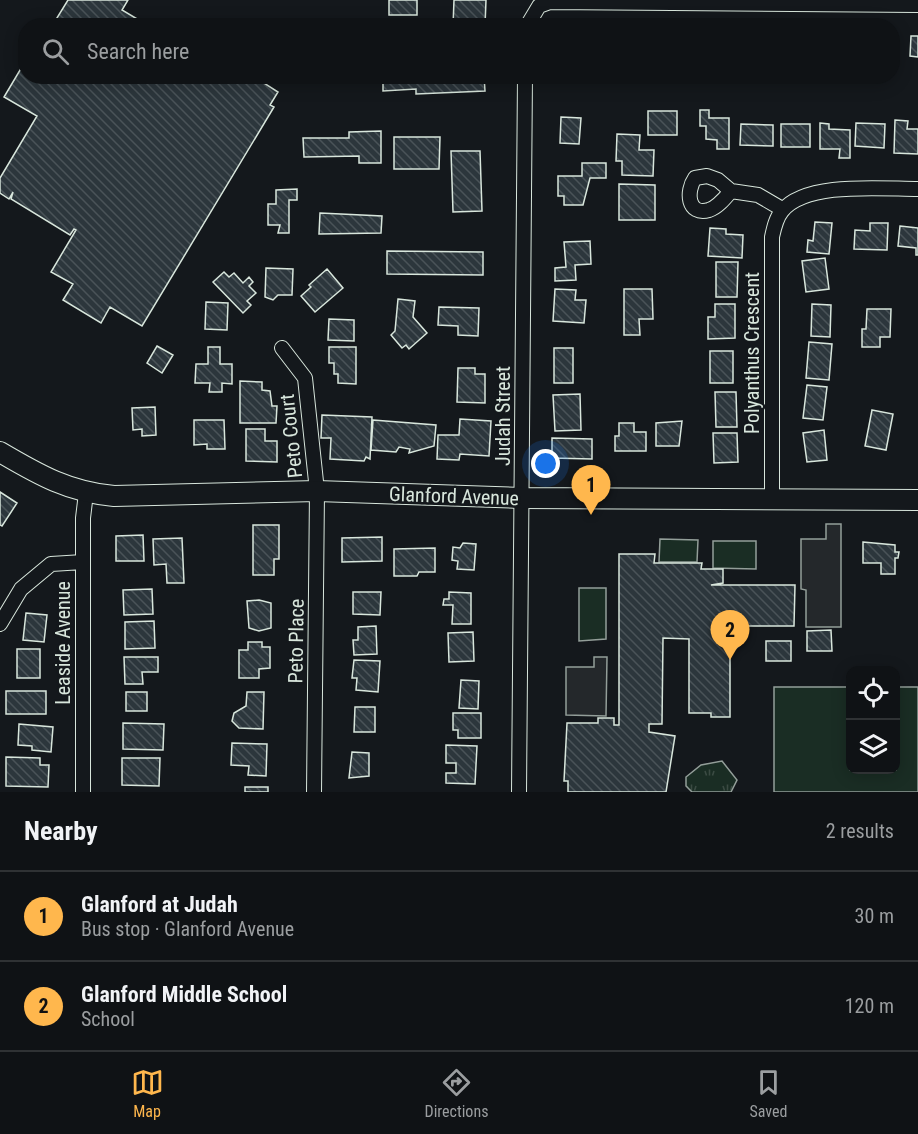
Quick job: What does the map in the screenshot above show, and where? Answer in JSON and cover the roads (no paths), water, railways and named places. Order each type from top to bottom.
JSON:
[{"type":"main road","name":"Glanford Avenue","points":[[0,452],[39,475],[86,494],[114,496],[317,491],[522,498],[918,500]]},
{"type":"street","points":[[531,18],[539,6],[550,2],[918,5]]},
{"type":"street","name":"Judah Street","points":[[519,792],[525,84]]},
{"type":"street","points":[[731,191],[758,195],[782,210],[803,195],[832,190],[918,189]]},
{"type":"street","name":"Polyanthus Crescent","points":[[772,499],[772,237],[782,210]]},
{"type":"street","name":"Peto Court","points":[[282,348],[305,378],[317,491]]},
{"type":"street","name":"Peto Place","points":[[314,792],[317,491]]},
{"type":"street","name":"Leaside Avenue","points":[[83,792],[83,562],[86,494]]},
{"type":"street","points":[[0,624],[21,589],[51,564],[83,562]]},
{"type":"place","name":"Glanford at Judah","points":[[591,515]]},
{"type":"place","name":"Glanford Middle School","points":[[730,660]]}]
